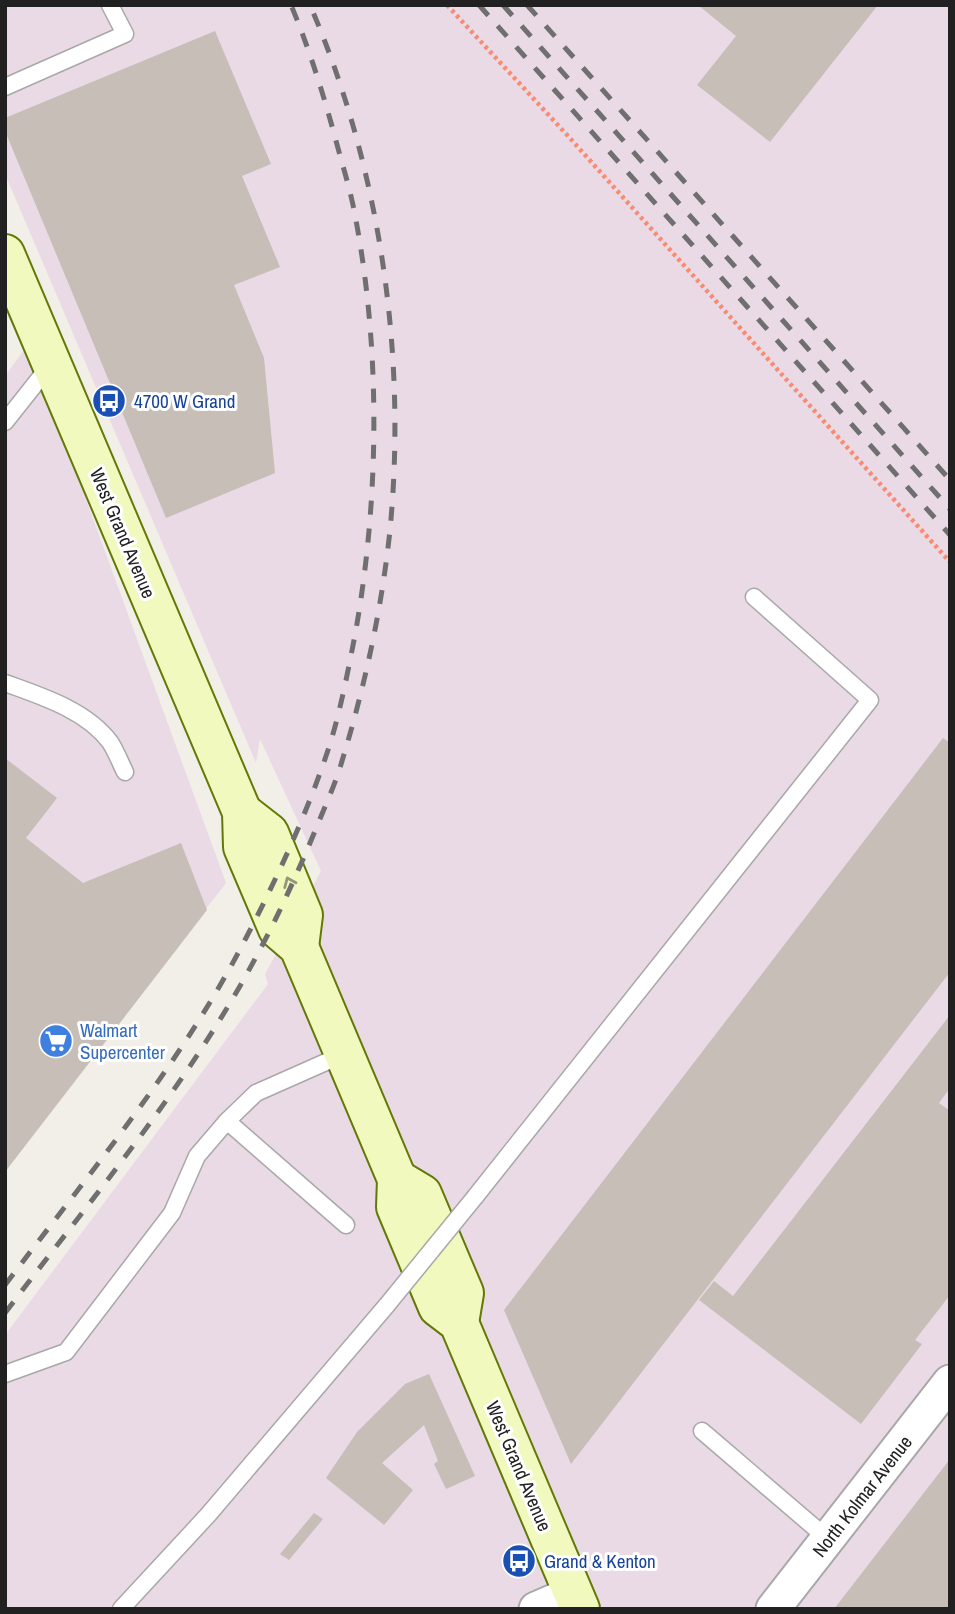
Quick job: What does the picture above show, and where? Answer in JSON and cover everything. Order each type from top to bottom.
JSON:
[{"type":"main road","name":"West Grand Avenue","points":[[5,254],[242,812],[269,833],[303,915],[299,947],[397,1179],[422,1194],[464,1293],[459,1324],[576,1601]]},
{"type":"street","name":"North Kolmar Avenue","points":[[773,1609],[950,1382]]},
{"type":"street","points":[[536,1609],[576,1601]]},
{"type":"lane","points":[[5,87],[125,34],[110,5]]},
{"type":"lane","points":[[5,422],[52,363]]},
{"type":"lane","points":[[121,1609],[208,1515],[387,1305],[870,700],[754,597]]},
{"type":"lane","points":[[5,683],[50,699],[90,723],[110,742],[125,772]]},
{"type":"lane","points":[[5,1374],[66,1352],[172,1213],[197,1156],[256,1093],[344,1054]]},
{"type":"lane","points":[[227,1121],[346,1225]]},
{"type":"lane","points":[[702,1431],[828,1539]]},
{"type":"path","points":[[447,5],[950,562]]},
{"type":"shaded area","points":[[5,5],[950,5],[950,1609],[5,1609],[5,1335],[268,984],[265,974],[321,871],[260,739],[256,763],[5,174]]},
{"type":"shaded area","points":[[29,343],[226,883],[5,1169],[5,376]]},
{"type":"building","points":[[698,5],[878,5],[770,142],[697,85],[736,36]]},
{"type":"building","points":[[215,31],[271,164],[242,176],[280,267],[234,285],[264,358],[275,473],[166,518],[5,131],[5,118]]},
{"type":"building","points":[[943,738],[950,743],[950,972],[571,1464],[504,1310]]},
{"type":"building","name":"Walmart Supercenter","points":[[5,758],[57,798],[26,838],[83,883],[181,843],[207,910],[5,1172]]},
{"type":"building","points":[[950,1015],[950,1088],[939,1103],[950,1111],[950,1295],[915,1340],[922,1344],[861,1424],[699,1300],[714,1281],[733,1296]]},
{"type":"building","points":[[429,1374],[475,1476],[446,1489],[434,1464],[438,1461],[424,1425],[382,1463],[413,1490],[384,1525],[326,1478],[357,1432],[405,1384]]},
{"type":"building","points":[[950,1459],[950,1609],[834,1609]]},
{"type":"building","points":[[314,1513],[323,1519],[289,1560],[280,1554]]},
{"type":"railway","points":[[5,1285],[165,1072],[222,982],[271,889],[303,817],[338,717],[355,635],[369,529],[373,474],[373,365],[369,311],[353,205],[321,87],[291,5]]},
{"type":"railway","points":[[5,1313],[170,1096],[256,957],[291,887],[333,788],[365,675],[390,530],[395,396],[391,329],[371,196],[334,67],[310,5]]},
{"type":"railway","points":[[479,5],[950,535]]},
{"type":"railway","points":[[503,5],[950,509]]},
{"type":"railway","points":[[527,5],[950,480]]},
{"type":"place","name":"4700 W Grand","points":[[109,401]]},
{"type":"place","name":"Walmart Supercenter","points":[[56,1041]]},
{"type":"place","name":"Grand & Kenton","points":[[519,1561]]}]
